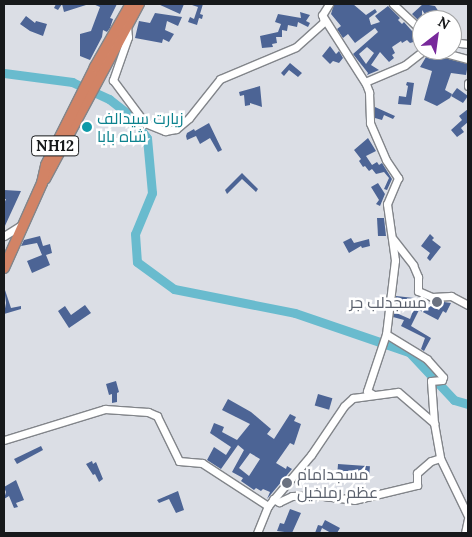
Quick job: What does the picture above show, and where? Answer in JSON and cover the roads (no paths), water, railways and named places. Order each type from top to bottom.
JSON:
[{"type":"highway","name":"NH12","points":[[4,268],[42,183],[46,165],[76,112],[131,4]]},
{"type":"highway","name":"NH12","points":[[99,68],[140,4]]},
{"type":"street","points":[[127,24],[128,38],[113,80],[145,123],[165,131],[176,129],[189,118],[220,79],[296,47],[324,22],[322,15],[329,4]]},
{"type":"street","points":[[393,4],[412,22]]},
{"type":"street","points":[[322,15],[365,82],[369,92],[370,123],[386,160],[398,178],[387,204],[395,260],[386,334],[382,352],[367,391],[376,397],[398,392],[434,423]]},
{"type":"street","points":[[365,82],[405,65],[412,59]]},
{"type":"street","points":[[4,236],[24,224]]},
{"type":"street","points":[[392,237],[413,265],[418,278],[418,291],[432,297],[452,296],[468,304]]},
{"type":"street","points":[[386,334],[427,358],[444,377],[442,380],[431,381],[434,423],[440,458],[468,518],[465,533]]},
{"type":"street","points":[[257,533],[268,506],[311,455],[344,406],[353,398],[372,394]]},
{"type":"street","points":[[4,440],[105,409],[148,412],[157,416],[179,461],[202,463],[268,506]]},
{"type":"street","points":[[273,499],[278,502],[292,496],[315,495],[354,500],[417,485],[417,474],[431,461],[440,458]]},
{"type":"waterway","points":[[4,73],[72,82],[109,99],[131,116],[147,138],[152,193],[135,234],[137,262],[174,289],[295,313],[409,352],[454,400],[468,404]]},
{"type":"place","name":"زیارت سیدالف شاه بابا","points":[[87,127]]},
{"type":"place","name":"مسجدلب جر","points":[[437,302]]},
{"type":"place","name":"مسجدامام عظم رملخیل","points":[[287,483]]}]
